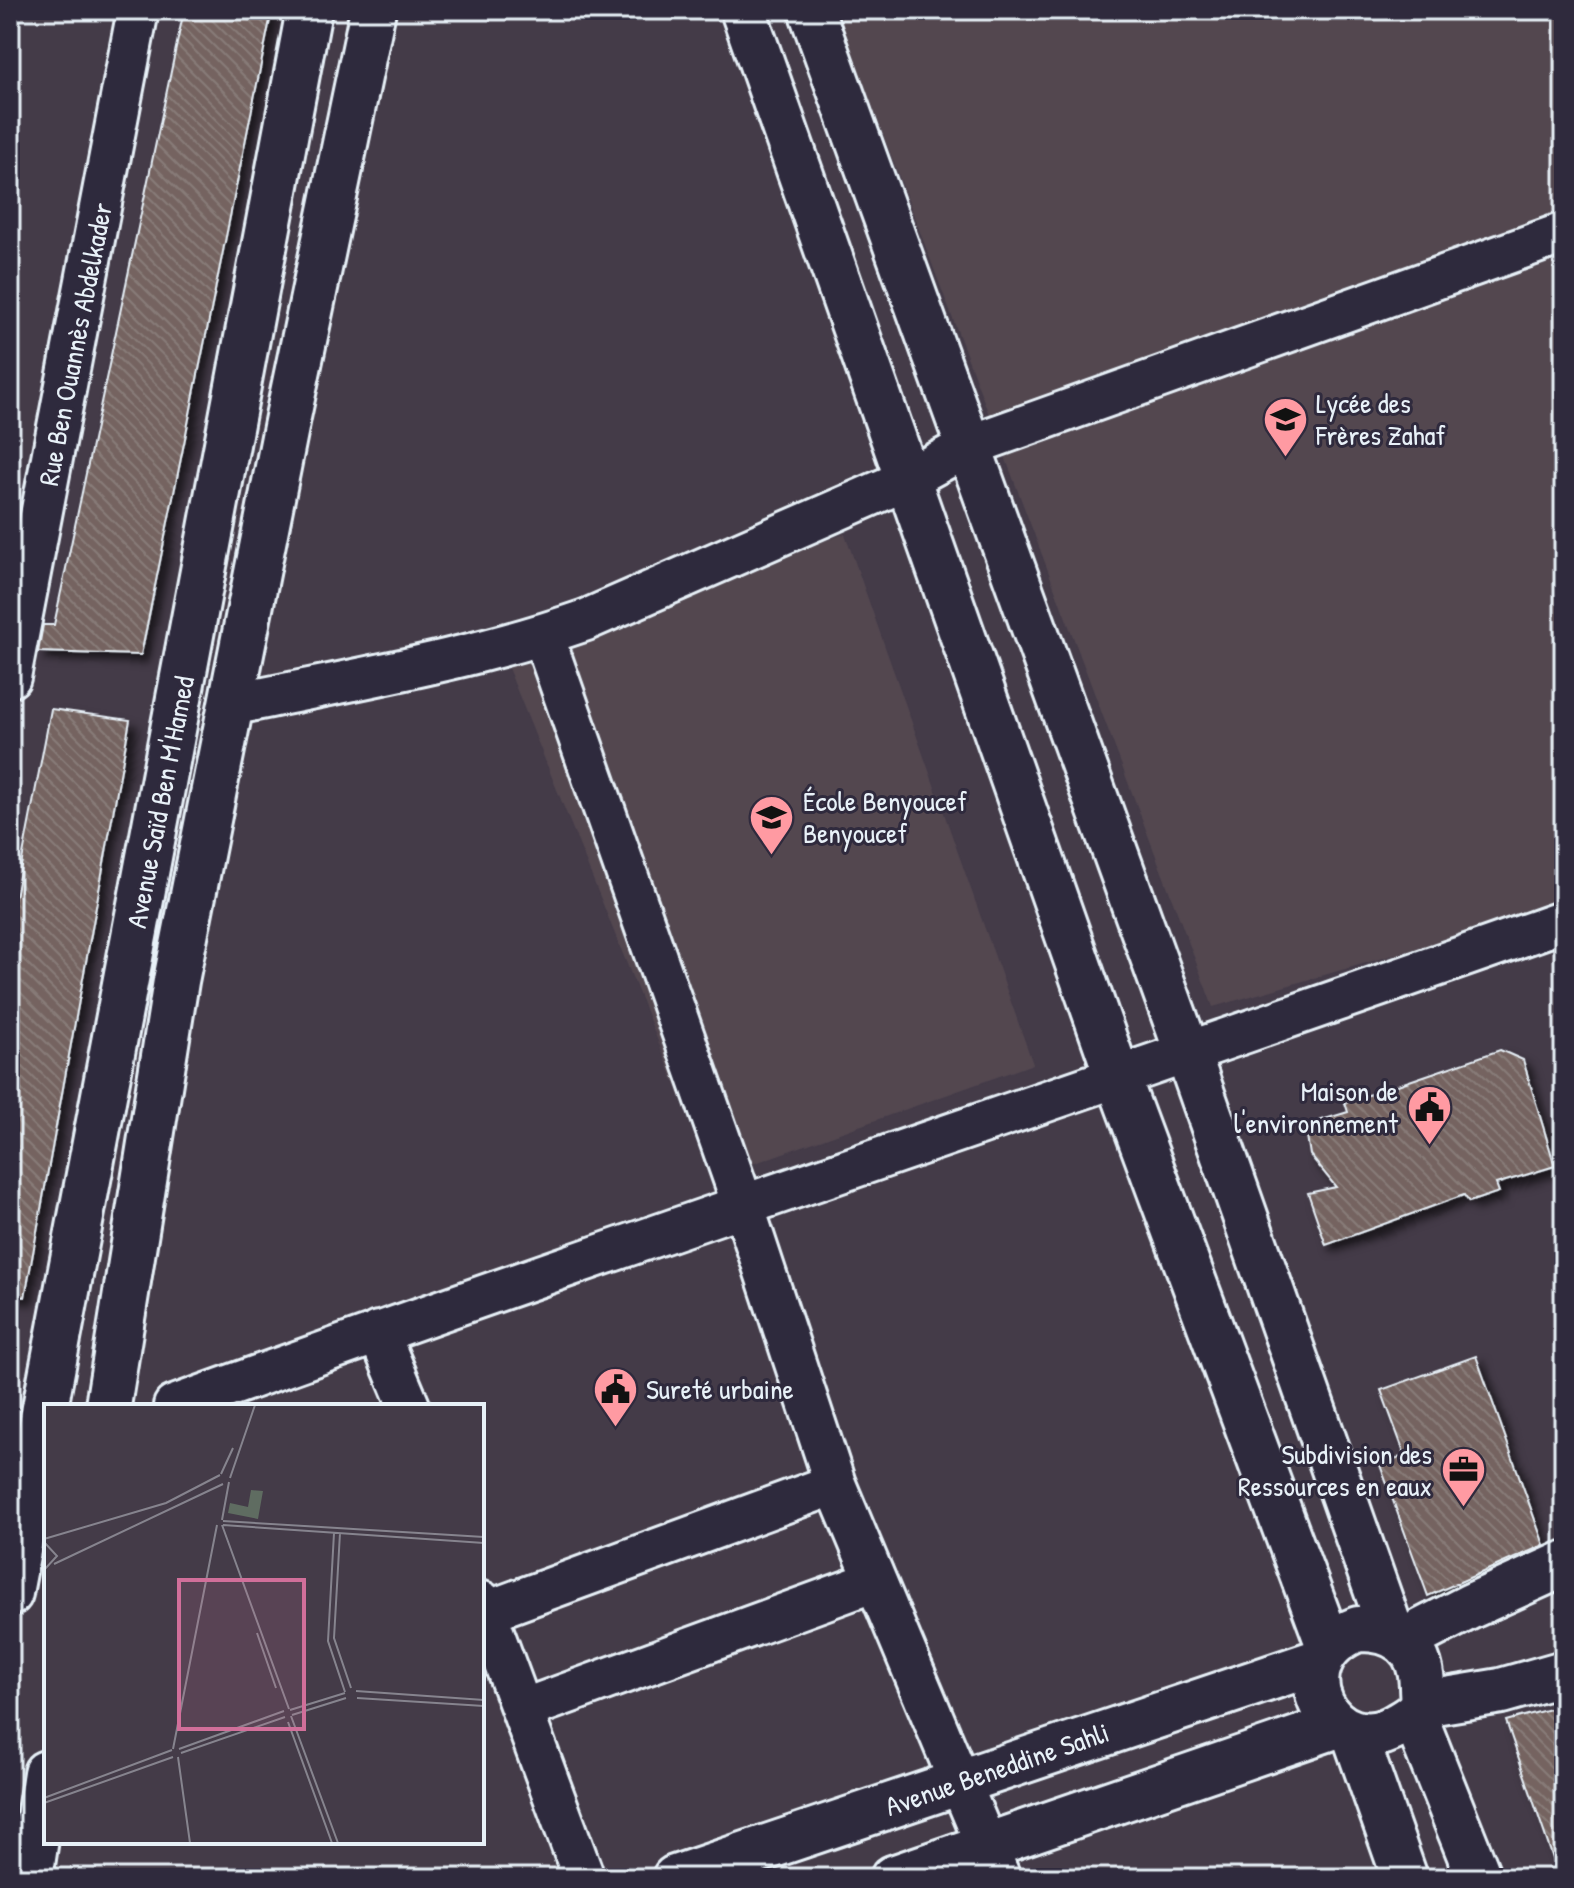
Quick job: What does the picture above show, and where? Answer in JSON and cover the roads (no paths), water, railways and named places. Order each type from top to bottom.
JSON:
[{"type":"main road","name":"Avenue Saïd Ben M'Hamed","points":[[46,1404],[309,10]]},
{"type":"main road","name":"Avenue Saïd Ben M'Hamed","points":[[108,1404],[176,981],[373,10]]},
{"type":"main road","points":[[743,10],[1324,1654]]},
{"type":"main road","points":[[811,10],[1398,1637],[1415,1655],[1421,1671],[1418,1709],[1479,1878]]},
{"type":"main road","name":"Avenue Saïd Ben M'Hamed","points":[[10,1593],[44,1413]]},
{"type":"main road","points":[[1564,1564],[1398,1637],[1376,1629],[1358,1629],[1342,1636],[1324,1654],[1316,1678],[1317,1696],[1325,1713],[1346,1729],[1372,1735],[1390,1731],[1418,1709],[1564,1673]]},
{"type":"main road","name":"Avenue Beneddine Sahli","points":[[675,1878],[1324,1654]]},
{"type":"main road","points":[[893,1878],[994,1862],[1346,1729]]},
{"type":"main road","points":[[1346,1729],[1405,1878]]},
{"type":"main road","points":[[30,1878],[44,1786]]},
{"type":"street","name":"Rue Ben Ouannès Abdelkader","points":[[10,677],[138,10]]},
{"type":"street","points":[[231,705],[461,657],[586,620],[908,479],[968,446],[1564,233]]},
{"type":"street","points":[[543,635],[743,1205],[835,1484],[994,1862]]},
{"type":"street","points":[[180,1404],[378,1332],[1188,1054],[1564,921]]},
{"type":"street","points":[[378,1332],[408,1404]]},
{"type":"street","points":[[584,1878],[484,1607],[835,1484]]},
{"type":"street","points":[[522,1710],[875,1581]]},
{"type":"place","name":"Lycée des Frères Zahaf","points":[[1285,458]]},
{"type":"place","name":"École Benyoucef Benyoucef","points":[[772,856]]},
{"type":"place","name":"Maison de l'environnement","points":[[1429,1146]]},
{"type":"place","name":"Sureté urbaine","points":[[615,1428]]},
{"type":"place","name":"Subdivision des Ressources en eaux","points":[[1463,1509]]}]
